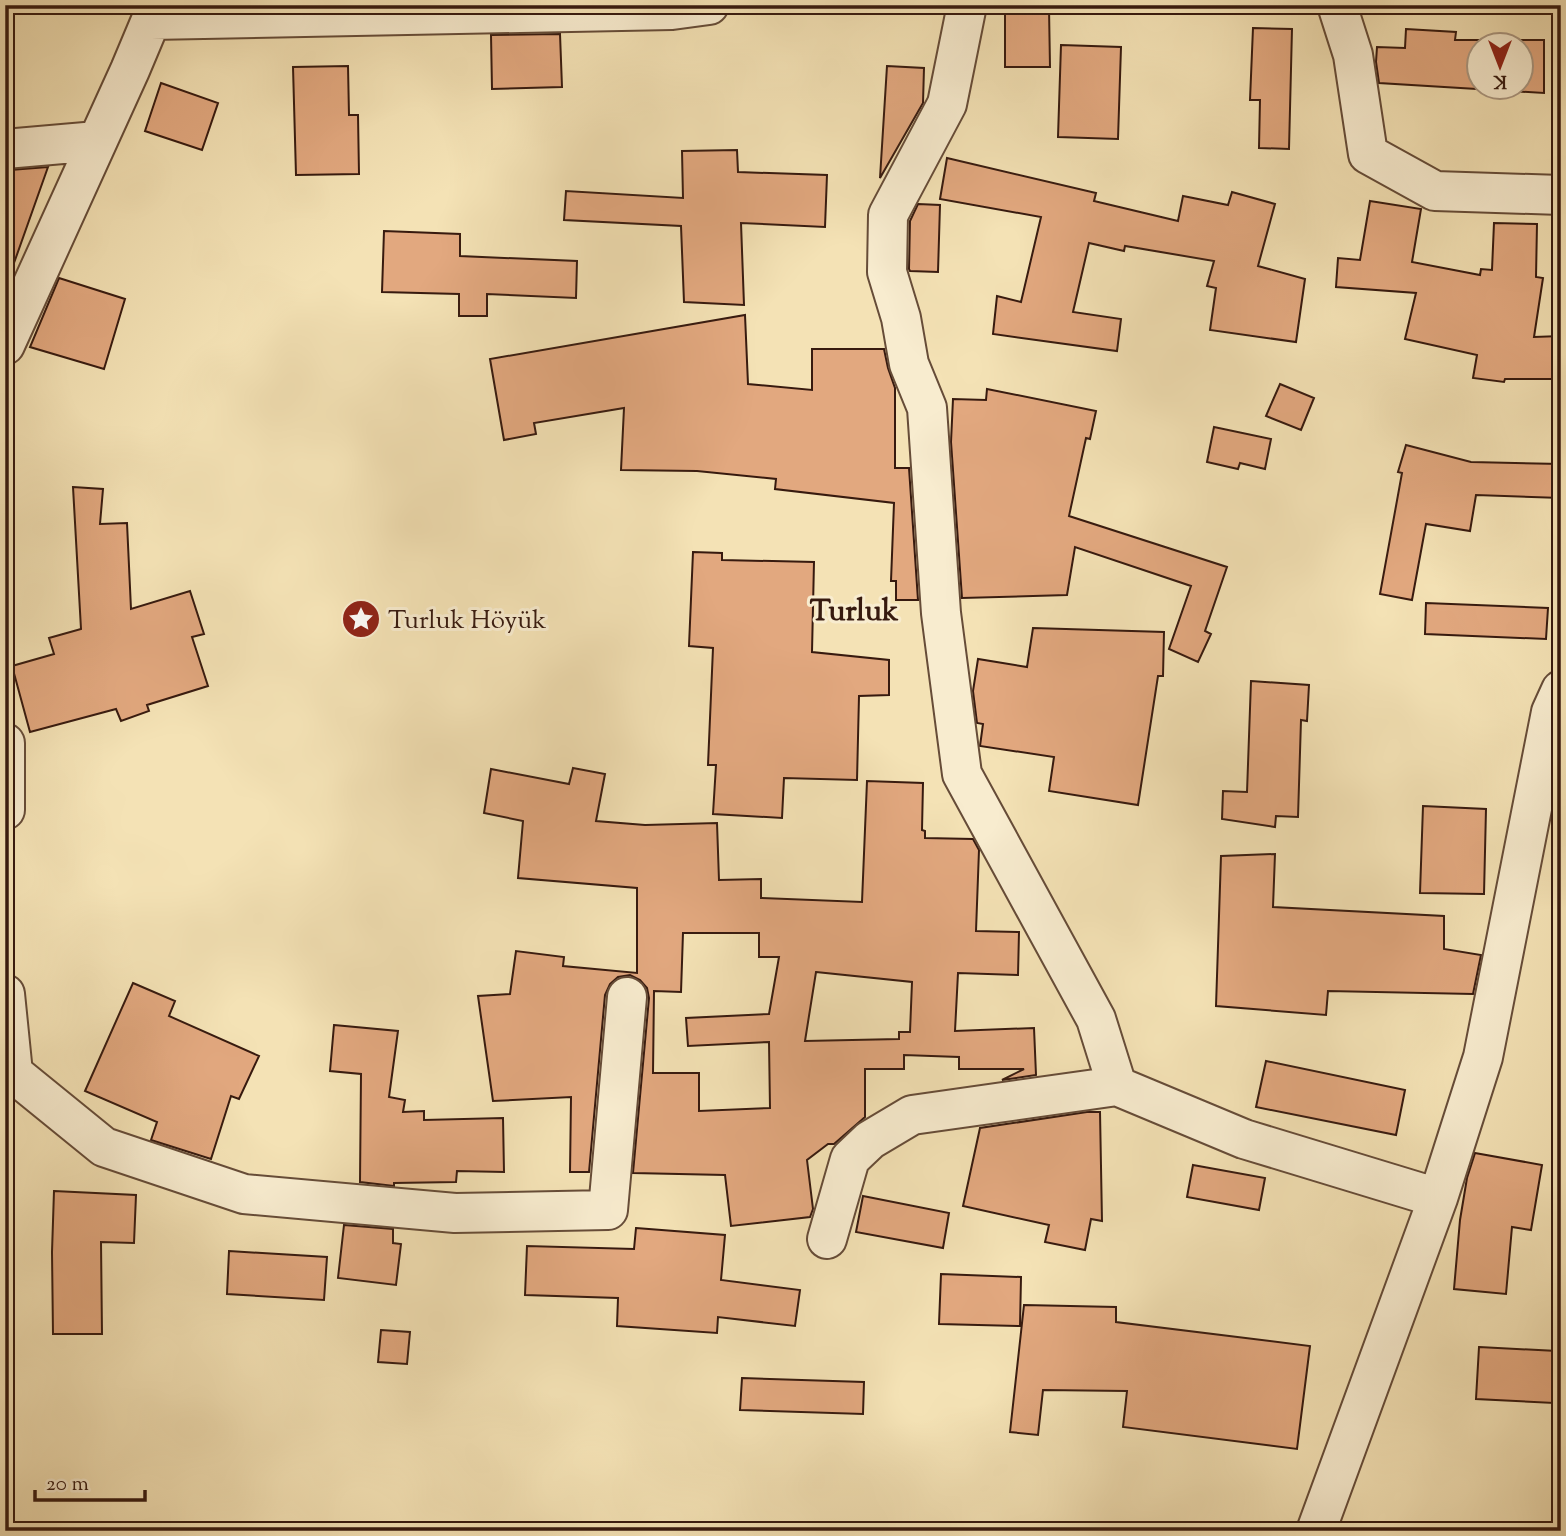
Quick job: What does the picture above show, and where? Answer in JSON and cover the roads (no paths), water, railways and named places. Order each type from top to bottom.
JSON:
[{"type":"street","points":[[5,345],[153,13],[672,10],[709,5]]},
{"type":"street","points":[[967,5],[947,104],[888,215],[887,272],[901,318],[909,364],[927,408],[941,613],[962,774],[1096,1020],[1117,1086]]},
{"type":"street","points":[[1337,5],[1353,55],[1368,155],[1435,191],[1561,195]]},
{"type":"street","points":[[5,149],[97,141]]},
{"type":"street","points":[[1316,1531],[1438,1198],[1483,1058],[1551,712],[1561,690]]},
{"type":"street","points":[[5,743],[5,810]]},
{"type":"street","points":[[5,993],[9,1074],[104,1147],[244,1194],[455,1213],[608,1210],[627,997]]},
{"type":"street","points":[[827,1239],[850,1159],[870,1140],[912,1115],[1117,1086],[1244,1139],[1438,1198]]},
{"type":"place","name":"Turluk Höyük","points":[[361,619]]},
{"type":"district","name":"Turluk","points":[[854,610]]}]
